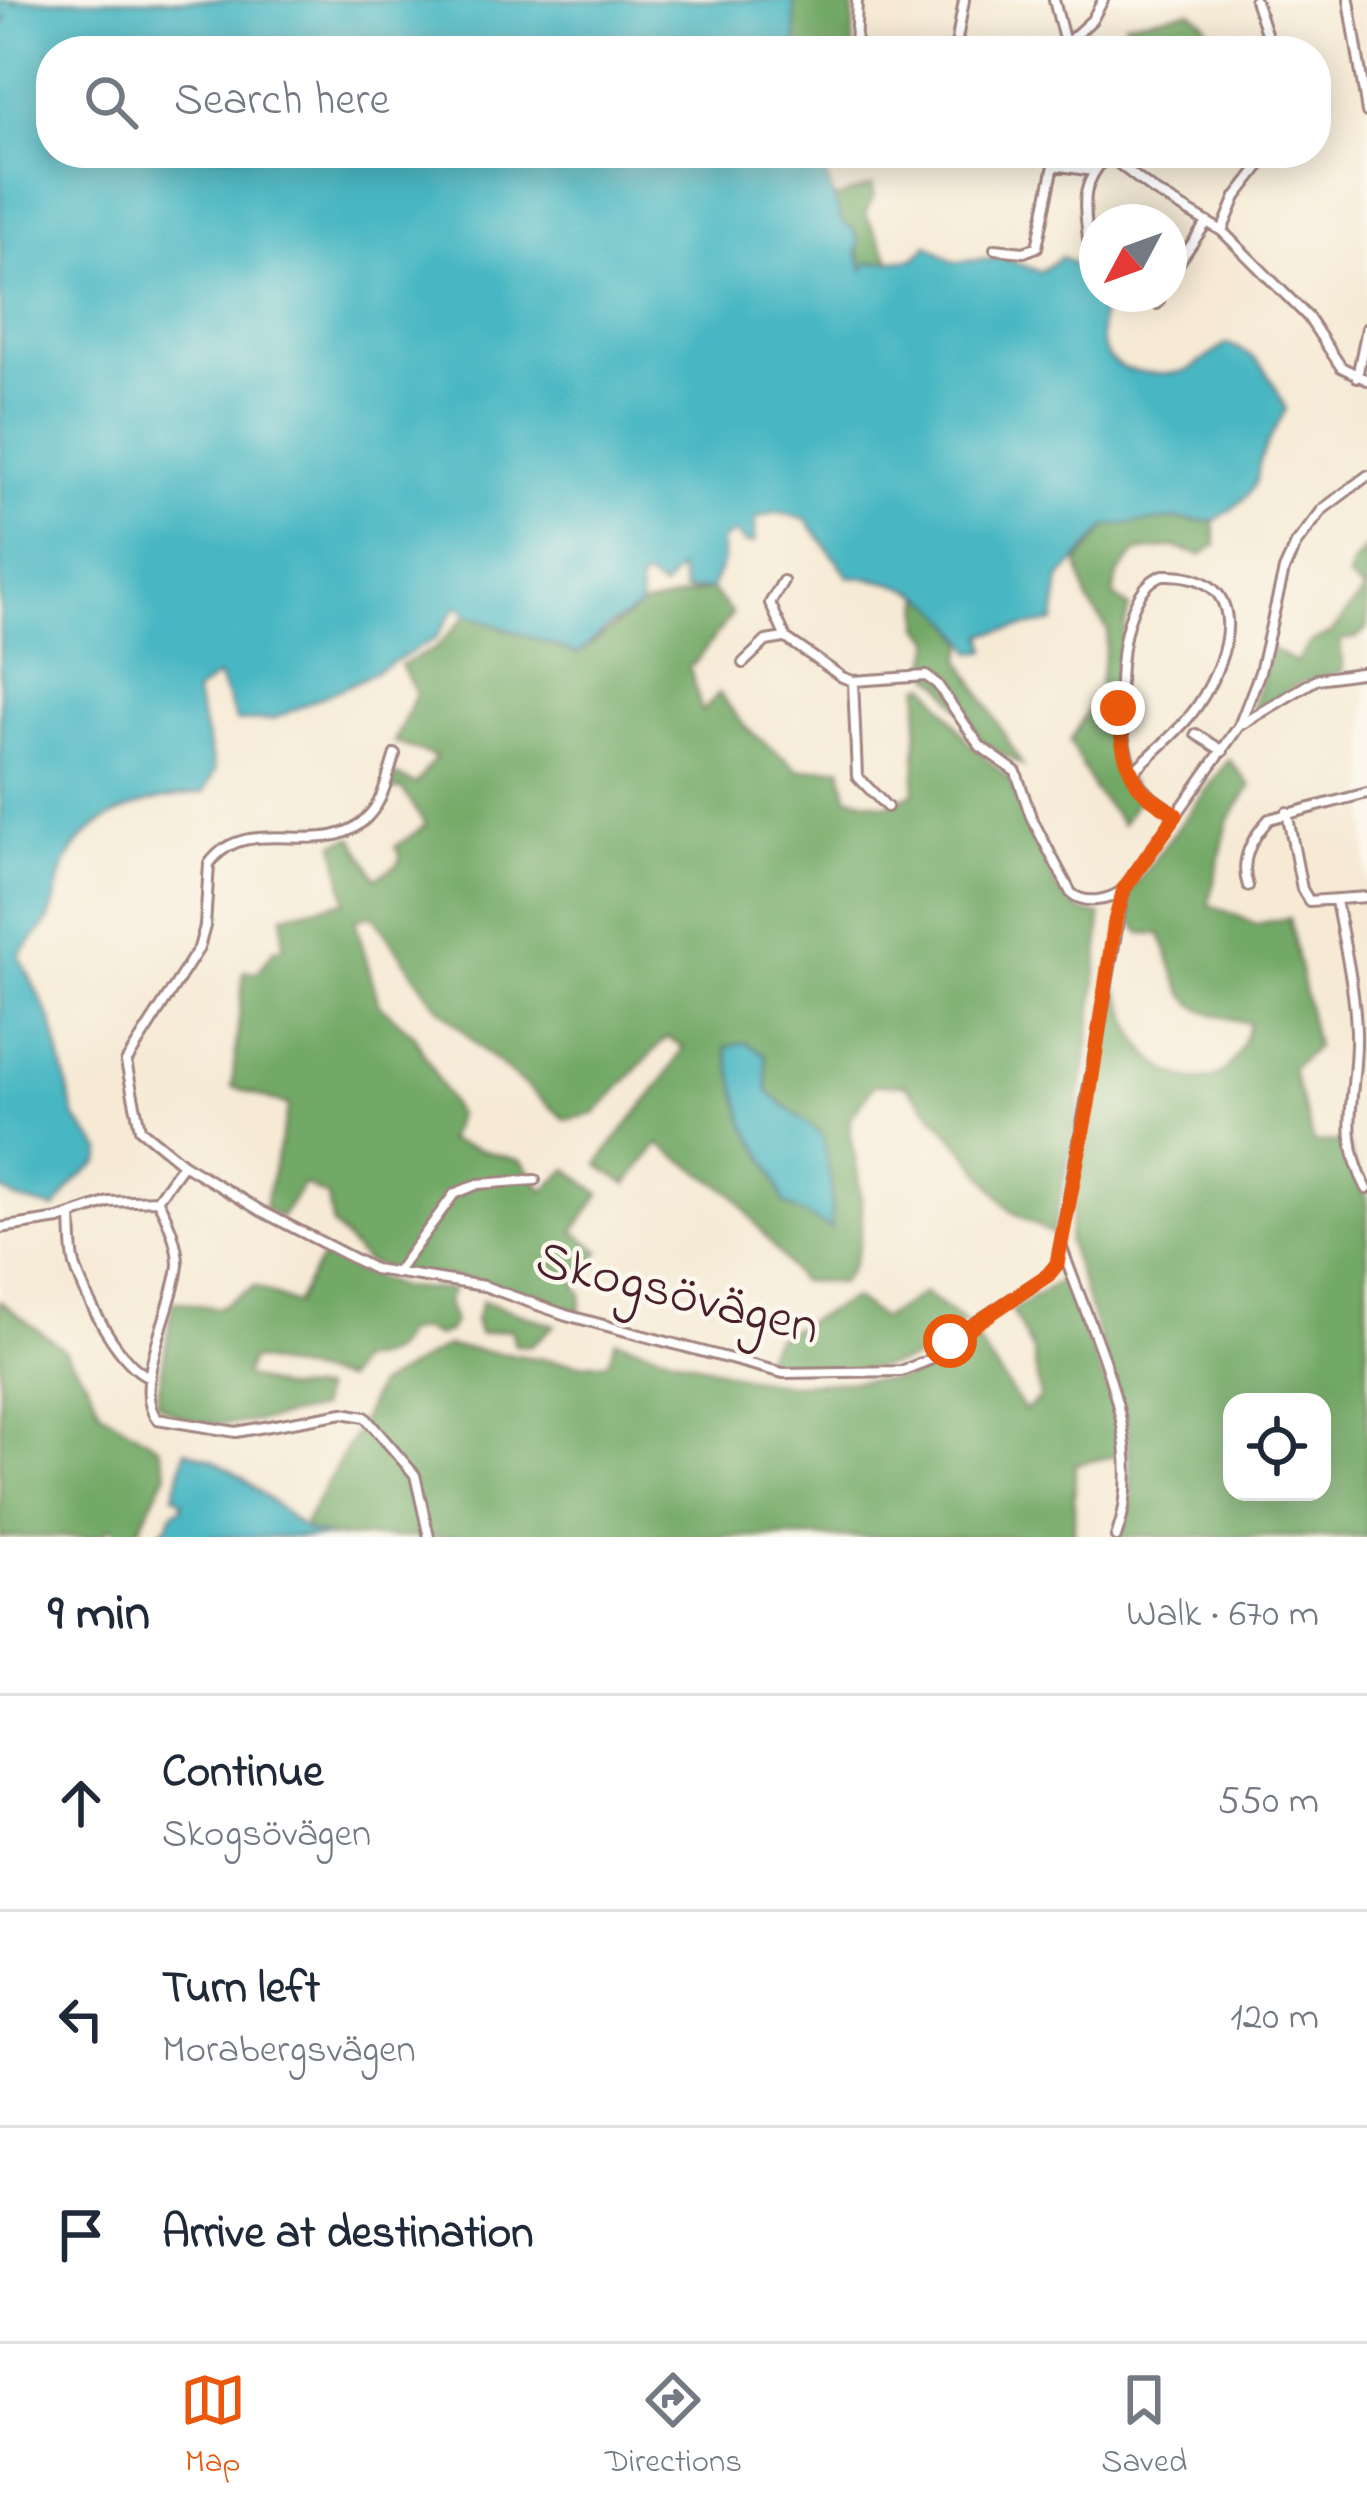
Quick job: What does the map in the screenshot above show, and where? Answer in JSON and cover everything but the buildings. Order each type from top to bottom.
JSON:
[{"type":"street","points":[[856,36],[857,0]]},
{"type":"street","points":[[958,36],[964,0]]},
{"type":"street","points":[[1054,0],[1064,36]]},
{"type":"street","points":[[1077,36],[1103,0]]},
{"type":"street","points":[[1255,0],[1267,36]]},
{"type":"street","points":[[1349,0],[1367,112]]},
{"type":"street","points":[[995,249],[1024,252],[1037,247],[1054,168]]},
{"type":"street","points":[[1070,168],[1093,171]]},
{"type":"street","points":[[1084,204],[1083,193],[1095,168]]},
{"type":"street","points":[[1125,168],[1222,230],[1308,317],[1341,368],[1362,379],[1367,328]]},
{"type":"street","points":[[1222,230],[1237,197],[1259,168]]},
{"type":"street","points":[[1187,251],[1207,222]]},
{"type":"street","name":"Skogsövägen","points":[[395,754],[377,804],[348,832],[330,839],[255,840],[225,848],[209,864],[199,948],[126,1058],[140,1129],[183,1164],[374,1269],[465,1281],[566,1315],[769,1370],[809,1375],[901,1371],[927,1361],[1057,1264],[1124,889],[1239,726],[1260,672],[1289,555],[1313,519],[1367,476]]},
{"type":"street","points":[[1132,772],[1193,711],[1221,660],[1227,611],[1219,593],[1198,580],[1163,575],[1150,582],[1137,598],[1122,660],[1118,708],[1132,772],[1143,792],[1176,815]]},
{"type":"street","points":[[783,581],[770,603],[786,638],[830,671],[853,681],[916,676],[932,680],[980,746],[1016,772],[1031,817],[1071,893],[1098,900],[1124,889]]},
{"type":"street","points":[[742,663],[766,641],[786,638]]},
{"type":"street","points":[[1239,726],[1317,679],[1367,672]]},
{"type":"street","points":[[853,681],[857,776],[886,807]]},
{"type":"street","points":[[1196,734],[1223,751]]},
{"type":"street","points":[[1248,886],[1247,850],[1269,819],[1367,793]]},
{"type":"street","points":[[1287,812],[1309,902],[1367,897]]},
{"type":"street","points":[[1336,902],[1356,1028],[1349,1130],[1367,1190]]},
{"type":"street","points":[[158,1200],[183,1164]]},
{"type":"street","points":[[395,1274],[454,1194],[478,1184],[535,1180]]},
{"type":"street","points":[[0,1228],[71,1216],[109,1202],[158,1200]]},
{"type":"street","points":[[158,1200],[178,1264],[150,1377],[147,1400],[157,1419],[236,1432],[343,1413],[365,1417],[415,1475],[429,1537]]},
{"type":"street","points":[[71,1216],[74,1261],[85,1291],[132,1368],[150,1377]]},
{"type":"street","points":[[1061,1246],[1124,1424],[1129,1496],[1116,1537]]},
{"type":"green space","points":[[793,0],[853,0],[853,36],[796,36]]},
{"type":"green space","points":[[1191,11],[1205,22],[1212,36],[1122,36],[1126,22]]},
{"type":"green space","points":[[873,185],[865,213],[891,262],[864,272],[853,229],[842,222],[832,199]]},
{"type":"green space","points":[[1175,519],[1214,521],[1216,545],[1201,555],[1174,547],[1136,552],[1118,574],[1114,596],[1129,607],[1116,663],[1115,709],[1108,710],[1109,722],[1121,766],[1140,796],[1122,824],[1094,790],[1070,741],[1099,690],[1108,630],[1087,600],[1078,563],[1107,526]]},
{"type":"green space","points":[[1367,547],[1367,628],[1356,638],[1340,640],[1343,671],[1298,684],[1256,711],[1252,708],[1271,648],[1296,663],[1309,644],[1332,632],[1364,591],[1348,578]]},
{"type":"green space","points":[[711,589],[732,614],[689,665],[702,712],[719,693],[746,728],[799,770],[841,767],[847,796],[886,805],[914,793],[920,687],[927,684],[969,743],[1010,780],[1058,892],[1082,912],[1101,915],[1084,1075],[1052,1234],[1011,1211],[905,1084],[874,1085],[849,1120],[862,1227],[852,1266],[840,1283],[800,1281],[733,1194],[659,1144],[627,1184],[598,1165],[683,1047],[667,1037],[595,1114],[566,1120],[480,1048],[434,1002],[372,914],[355,920],[379,1004],[414,1035],[457,1115],[447,1141],[522,1161],[544,1191],[568,1169],[600,1194],[574,1231],[600,1251],[576,1286],[582,1294],[579,1314],[476,1280],[392,1271],[364,1260],[332,1225],[328,1197],[304,1184],[281,1218],[264,1208],[289,1106],[232,1087],[244,971],[258,972],[275,949],[283,948],[283,915],[346,901],[335,843],[353,837],[376,878],[396,866],[401,856],[395,847],[426,825],[402,789],[387,791],[394,775],[416,784],[436,757],[394,742],[416,694],[401,665],[435,649],[467,615],[578,654],[641,607]],"holes":[[[726,1047],[764,1054],[768,1092],[823,1136],[832,1212],[785,1204],[772,1169],[745,1124]]]},
{"type":"green space","points":[[922,593],[943,607],[965,642],[961,660],[1022,765],[983,743],[927,670],[933,640],[921,627]]},
{"type":"green space","points":[[1229,760],[1251,786],[1228,821],[1209,904],[1256,924],[1289,918],[1316,1047],[1292,1069],[1314,1143],[1347,1142],[1367,1197],[1367,1537],[1121,1537],[1132,1503],[1128,1427],[1068,1241],[1111,983],[1146,1051],[1181,1077],[1203,1080],[1220,1075],[1237,1055],[1249,1023],[1208,1012],[1187,998],[1161,934],[1141,933],[1130,919],[1128,903],[1120,905]]},
{"type":"green space","points":[[323,1255],[399,1287],[452,1290],[447,1303],[454,1322],[449,1331],[437,1336],[419,1329],[404,1333],[386,1354],[357,1361],[345,1380],[251,1359],[244,1376],[283,1389],[322,1390],[319,1409],[214,1424],[175,1414],[157,1402],[173,1301],[218,1308],[255,1286],[295,1304]]},
{"type":"green space","points":[[1062,1279],[1121,1423],[1125,1454],[1075,1464],[1074,1537],[331,1537],[306,1530],[305,1522],[377,1386],[446,1346],[581,1364],[608,1362],[616,1340],[743,1377],[788,1384],[904,1379],[934,1367],[975,1338],[1025,1411],[1040,1398],[1033,1352],[1012,1311]]},
{"type":"green space","points":[[924,1293],[964,1322],[932,1349],[910,1360],[845,1370],[759,1364],[775,1338],[853,1298],[882,1319]]},
{"type":"green space","points":[[0,1301],[62,1348],[101,1411],[159,1447],[167,1473],[135,1537],[109,1528],[101,1537],[0,1537]]},
{"type":"green space","points":[[482,1301],[555,1325],[530,1346],[515,1345],[511,1329],[479,1334],[475,1320]]},
{"type":"water","points":[[0,0],[793,0],[796,36],[36,36],[36,168],[823,168],[842,222],[853,229],[859,243],[864,270],[868,263],[914,259],[928,245],[953,262],[1004,258],[1040,272],[1061,257],[1079,268],[1079,312],[1101,312],[1104,350],[1119,366],[1179,373],[1227,344],[1249,354],[1270,378],[1286,409],[1262,455],[1249,494],[1214,521],[1175,519],[1107,526],[1060,579],[1054,622],[984,634],[987,650],[973,653],[937,606],[908,588],[848,576],[806,519],[777,512],[756,518],[754,543],[745,543],[735,533],[721,541],[723,561],[711,589],[684,591],[679,569],[663,589],[647,577],[639,580],[641,607],[608,627],[578,654],[467,615],[457,605],[435,639],[273,719],[237,722],[218,676],[195,693],[215,770],[204,793],[147,803],[95,827],[70,855],[49,918],[19,955],[52,1022],[75,1118],[102,1151],[100,1162],[75,1181],[55,1209],[16,1199],[0,1189]]},
{"type":"water","points":[[745,1042],[765,1055],[768,1092],[823,1136],[831,1185],[831,1229],[785,1204],[745,1124],[726,1047]]},
{"type":"water","points":[[186,1450],[243,1478],[306,1530],[331,1537],[153,1537],[181,1509],[182,1500],[174,1495]]},
{"type":"ferry route","points":[[0,29],[16,0]]},
{"type":"route","points":[[950,1341],[1048,1275],[1057,1264],[1088,1104],[1115,921],[1124,889],[1176,815],[1143,792],[1132,772],[1118,708]]}]
